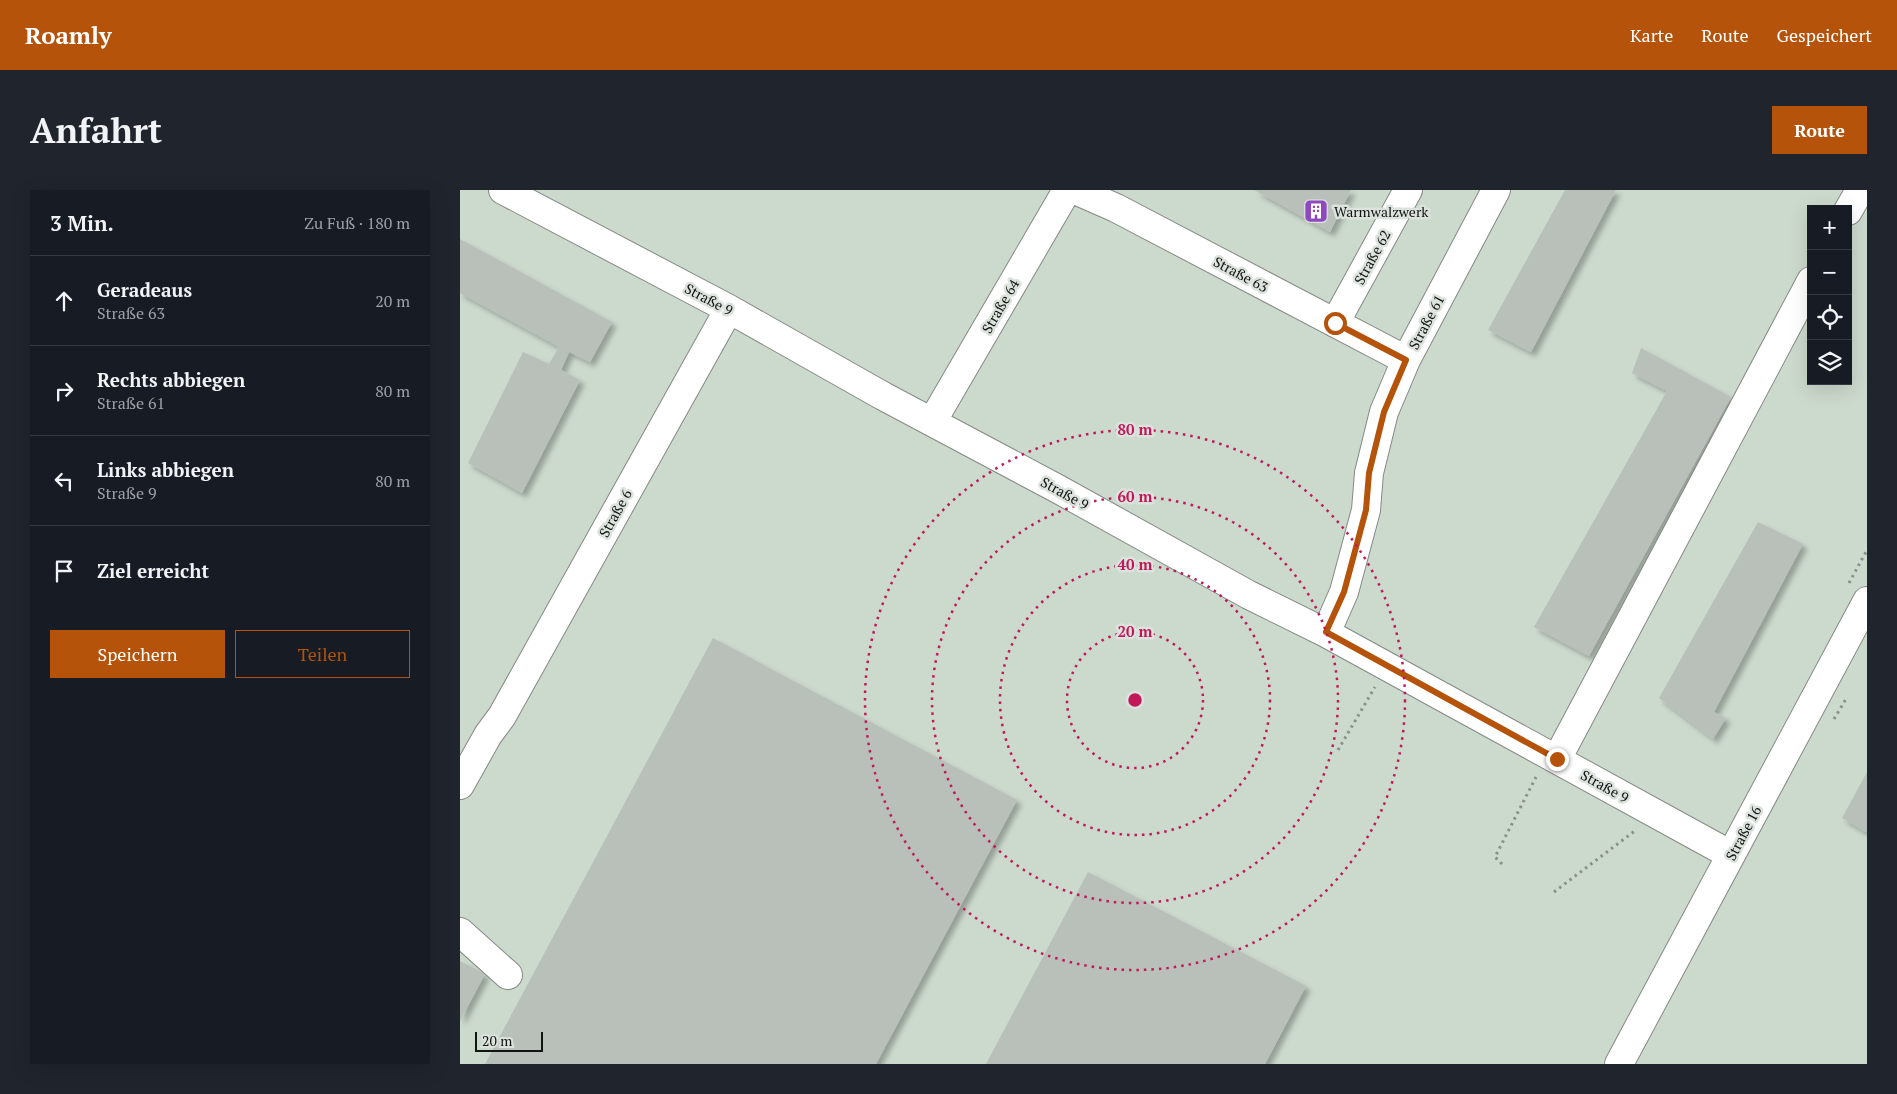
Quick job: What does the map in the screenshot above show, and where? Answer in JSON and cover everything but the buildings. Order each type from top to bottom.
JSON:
[{"type":"street","name":"Straße 9","points":[[503,190],[729,309],[883,396],[1248,594],[1326,632],[1731,855]]},
{"type":"street","name":"Straße 64","points":[[932,422],[1067,190]]},
{"type":"street","name":"Straße 63","points":[[1075,190],[1116,208],[1406,360]]},
{"type":"street","name":"Straße 62","points":[[1335,323],[1408,190]]},
{"type":"street","name":"Straße 61","points":[[1326,632],[1344,592],[1366,510],[1369,473],[1384,412],[1406,360],[1496,190]]},
{"type":"street","points":[[1851,205],[1860,190]]},
{"type":"street","points":[[1552,756],[1807,287]]},
{"type":"street","name":"Straße 6","points":[[460,785],[488,735],[502,716],[729,309]]},
{"type":"street","name":"Straße 16","points":[[1618,1064],[1867,602]]},
{"type":"street","name":"Straße 6","points":[[460,804],[466,798],[480,774],[497,739],[502,716]]},
{"type":"street","points":[[460,932],[508,975]]},
{"type":"path","points":[[1338,750],[1387,667]]},
{"type":"path","points":[[1502,864],[1495,857],[1552,756]]},
{"type":"path","points":[[1554,892],[1657,815]]},
{"type":"shaded area","points":[[460,190],[1867,190],[1867,1064],[460,1064]]},
{"type":"place","name":"Warmwalzwerk","points":[[1316,211]]},
{"type":"route","points":[[1335,323],[1406,360],[1384,412],[1369,473],[1366,510],[1344,592],[1326,632],[1557,759]]}]
